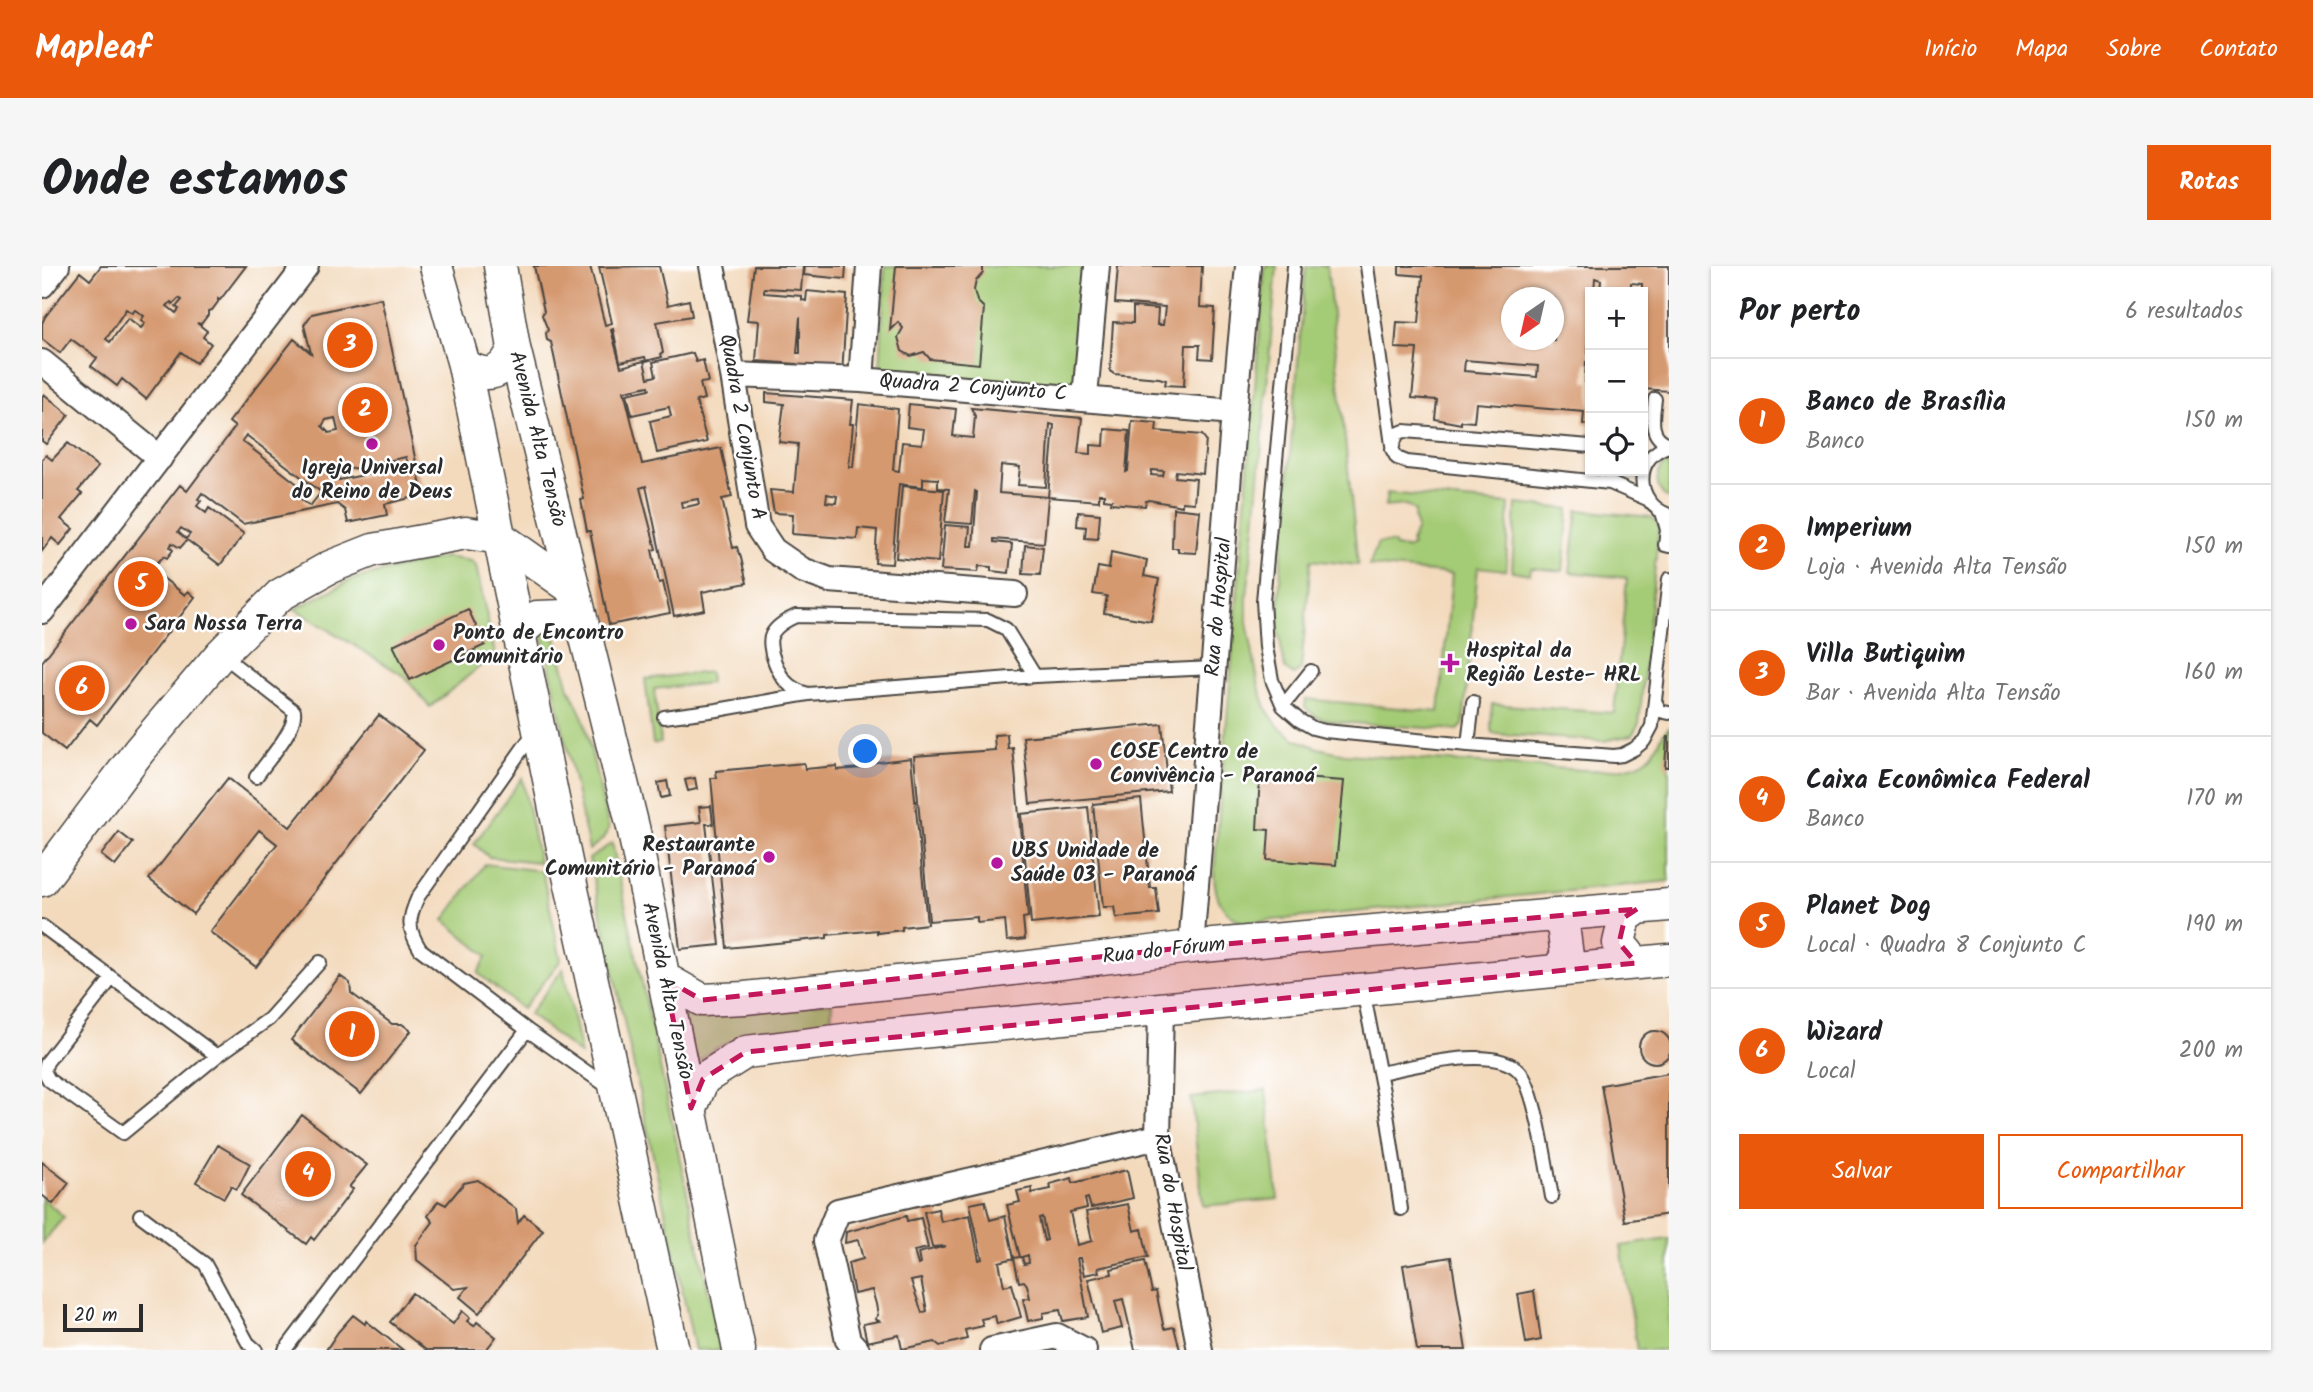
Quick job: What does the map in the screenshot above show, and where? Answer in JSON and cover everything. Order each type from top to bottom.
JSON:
[{"type":"street","points":[[42,285],[57,266]]},
{"type":"street","points":[[46,599],[160,458],[306,266]]},
{"type":"street","points":[[436,266],[464,365],[538,728],[673,1350]]},
{"type":"street","name":"Avenida Alta Tensão","points":[[500,266],[514,348],[633,827],[738,1350]]},
{"type":"street","name":"Quadra 2 Conjunto A","points":[[712,266],[733,375],[757,526],[773,550],[802,570],[829,580],[1015,594]]},
{"type":"street","points":[[861,380],[869,266]]},
{"type":"street","points":[[1085,397],[1097,266]]},
{"type":"street","name":"Rua do Hospital","points":[[1191,947],[1248,266]]},
{"type":"street","points":[[464,365],[477,373],[492,373],[507,363],[514,348]]},
{"type":"street","points":[[42,362],[160,458]]},
{"type":"street","name":"Quadra 2 Conjunto C","points":[[733,375],[861,380],[1085,397],[1234,412]]},
{"type":"street","points":[[42,880],[139,751],[221,654],[280,595],[330,567],[373,550],[466,533],[501,538],[573,589]]},
{"type":"street","points":[[518,633],[537,617],[566,615],[582,624]]},
{"type":"street","name":"Rua do Fórum","points":[[665,979],[702,1000],[745,998],[1191,947],[1669,905]]},
{"type":"street","points":[[1636,909],[1625,917],[1619,943],[1636,964]]},
{"type":"street","points":[[1551,915],[1563,925],[1567,956],[1558,969]]},
{"type":"street","points":[[691,1108],[703,1079],[746,1052],[868,1037],[1669,960]]},
{"type":"street","points":[[860,985],[851,1002],[849,1016],[856,1029],[868,1037]]},
{"type":"street","name":"Rua do Hospital","points":[[1161,1010],[1158,1137],[1200,1350]]},
{"type":"street","points":[[857,1350],[848,1340],[826,1241],[838,1210],[1158,1137]]},
{"type":"street","points":[[992,1350],[1057,1336],[1084,1350]]},
{"type":"lane","points":[[1294,266],[1263,601],[1266,647],[1272,680],[1283,706],[1299,720],[1325,731],[1468,745],[1622,755],[1644,741],[1651,726],[1669,579]]},
{"type":"lane","points":[[1367,266],[1392,449],[1397,458],[1407,462],[1610,483],[1647,499]]},
{"type":"lane","points":[[1656,399],[1652,422],[1656,435],[1665,447],[1645,464],[1642,488],[1655,509],[1665,514],[1665,545],[1669,546]]},
{"type":"lane","points":[[1392,449],[1397,434],[1404,431],[1585,446]]},
{"type":"lane","points":[[808,694],[799,692],[783,681],[770,647],[771,636],[778,626],[796,616],[988,620],[1006,629],[1035,676]]},
{"type":"lane","points":[[221,654],[294,711],[291,727],[256,777]]},
{"type":"lane","points":[[664,717],[808,694],[1035,676],[1214,668]]},
{"type":"lane","points":[[1283,706],[1311,671]]},
{"type":"lane","points":[[1655,701],[1660,711],[1669,713]]},
{"type":"lane","points":[[1468,745],[1473,702]]},
{"type":"lane","points":[[538,728],[418,897],[410,916],[411,934],[420,949],[527,1030],[617,1093]]},
{"type":"lane","points":[[42,926],[217,1056]]},
{"type":"lane","points":[[112,978],[47,1062],[44,1072],[49,1080],[123,1133],[217,1056],[269,1019],[320,962]]},
{"type":"lane","points":[[1363,989],[1380,1073],[1401,1209]]},
{"type":"lane","points":[[285,1350],[527,1030]]},
{"type":"lane","points":[[1380,1073],[1457,1059],[1500,1059],[1520,1072],[1533,1102],[1552,1197]]},
{"type":"lane","points":[[140,1215],[205,1264],[248,1343],[256,1350]]},
{"type":"highlighted area","points":[[1637,909],[1625,917],[1619,943],[1636,963],[746,1052],[703,1079],[691,1108],[665,979],[702,1000],[1191,947]]},
{"type":"green space","points":[[885,266],[1086,266],[1076,387],[880,372]]},
{"type":"green space","points":[[1265,266],[1277,266],[1247,595],[1247,622],[1259,687],[1267,710],[1278,726],[1295,739],[1345,754],[1582,770],[1610,770],[1635,765],[1649,757],[1669,727],[1669,881],[1244,923],[1230,915],[1221,904],[1214,874]]},
{"type":"green space","points":[[1306,266],[1327,266],[1358,565],[1311,560],[1301,670],[1294,675],[1285,669],[1278,628]]},
{"type":"green space","points":[[1669,461],[1669,499],[1660,490],[1657,480],[1660,470]]},
{"type":"green space","points":[[1387,493],[1509,504],[1506,570],[1478,567],[1463,725],[1458,730],[1335,722],[1315,716],[1305,707],[1306,699],[1439,712],[1452,574],[1369,566],[1378,543],[1393,543],[1395,547],[1407,549],[1412,546],[1417,528],[1415,511],[1406,505],[1385,507]]},
{"type":"green space","points":[[1516,504],[1569,509],[1563,571],[1531,568],[1530,574],[1512,571]]},
{"type":"green space","points":[[1578,510],[1651,517],[1659,527],[1639,723],[1632,735],[1603,741],[1492,733],[1492,704],[1614,713],[1627,578],[1570,572]]},
{"type":"green space","points":[[445,557],[471,561],[476,566],[495,654],[430,707],[404,676],[295,609],[353,579]]},
{"type":"green space","points":[[541,627],[555,634],[569,688],[584,720],[609,829],[603,839],[589,850]]},
{"type":"green space","points":[[709,672],[710,683],[654,689],[661,743],[653,744],[645,679]]},
{"type":"green space","points":[[522,778],[539,862],[489,857],[474,844]]},
{"type":"green space","points":[[612,843],[721,1350],[695,1350],[589,859]]},
{"type":"green space","points":[[485,864],[542,871],[561,960],[522,1009],[478,973],[487,956],[444,920]]},
{"type":"green space","points":[[563,969],[581,1055],[529,1014]]},
{"type":"green space","points":[[832,1002],[831,1029],[740,1038],[714,1049],[696,1064],[677,1009],[708,1015]]},
{"type":"green space","points":[[1266,1090],[1278,1199],[1203,1206],[1191,1098]]},
{"type":"green space","points":[[42,1198],[64,1217],[42,1243]]},
{"type":"green space","points":[[1669,1239],[1669,1350],[1637,1350],[1621,1246]]},
{"type":"building","points":[[101,266],[246,266],[212,310],[208,311],[201,324],[197,323],[207,331],[203,337],[211,344],[196,363],[181,352],[146,399],[122,379],[117,386],[91,366],[97,358],[71,339],[60,353],[42,339],[42,323],[45,317],[80,272],[90,280]],"holes":[[[179,298],[182,300],[176,307],[179,309],[176,313],[167,306]],[[126,309],[132,313],[135,310],[144,316],[141,320],[145,323],[141,328],[128,318],[110,342],[106,339]]]},
{"type":"building","points":[[534,266],[590,266],[605,325],[612,323],[599,267],[659,266],[668,305],[689,300],[692,316],[657,322],[662,357],[620,362],[613,329],[611,330],[621,367],[644,361],[648,378],[656,376],[653,362],[693,353],[696,362],[703,360],[708,382],[700,383],[704,399],[696,401],[707,442],[657,453],[650,421],[671,416],[669,407],[632,415],[627,394],[650,389],[649,386],[624,391],[642,464],[721,448],[732,497],[722,499],[733,548],[737,547],[740,554],[747,583],[702,592],[705,610],[674,616],[646,486],[640,488],[656,549],[652,550],[659,583],[663,582],[670,613],[609,625],[590,531],[587,531],[581,500],[584,499],[551,342],[547,340],[548,330],[542,315],[544,311]],"holes":[[[698,499],[699,504],[682,508],[681,502]]]},
{"type":"building","points":[[754,266],[803,266],[801,290],[764,288],[764,293],[802,296],[802,300],[806,301],[807,291],[847,295],[842,375],[795,371],[796,364],[756,361],[759,321],[747,320]],"holes":[[[800,317],[800,353],[797,353]]]},
{"type":"building","points":[[805,266],[846,266],[845,279],[804,275]]},
{"type":"building","points":[[896,266],[983,266],[983,273],[976,281],[974,290],[977,301],[984,308],[979,364],[930,359],[924,352],[911,356],[902,351],[898,337],[903,328],[898,322],[890,330]]},
{"type":"building","points":[[1118,266],[1202,266],[1200,307],[1215,308],[1212,359],[1199,358],[1200,345],[1186,345],[1184,386],[1165,385],[1166,380],[1159,378],[1114,374],[1110,371],[1113,322],[1133,323],[1133,307],[1158,309],[1157,325],[1163,325],[1165,307],[1115,303]]},
{"type":"building","points":[[1399,266],[1669,266],[1669,391],[1648,389],[1648,287],[1631,283],[1631,287],[1600,287],[1601,280],[1595,278],[1594,287],[1585,287],[1585,424],[1584,412],[1476,403],[1474,422],[1461,421],[1461,424],[1435,419],[1437,400],[1412,398],[1417,349],[1395,348],[1397,322],[1419,323],[1423,276],[1399,274]],"holes":[[[1465,360],[1538,366],[1537,377],[1464,371]]]},
{"type":"building","points":[[381,298],[423,495],[385,504],[387,515],[348,523],[345,510],[337,504],[243,524],[202,493],[197,506],[206,513],[209,508],[244,534],[220,565],[187,540],[180,548],[172,543],[170,547],[173,550],[167,558],[164,556],[154,566],[148,561],[145,564],[185,595],[188,591],[195,597],[97,725],[90,719],[65,751],[42,733],[42,662],[180,485],[187,491],[235,427],[229,422],[294,339],[311,353],[304,325],[312,314]],"holes":[[[335,418],[338,431],[329,433],[322,426],[326,420]],[[246,435],[321,492],[310,506],[302,500],[309,493],[242,441]],[[406,457],[408,466],[339,480],[337,472]],[[181,528],[190,534],[186,539],[178,532]]]},
{"type":"building","points":[[766,393],[853,400],[849,467],[853,467],[859,404],[898,409],[893,470],[899,471],[902,442],[922,444],[924,429],[907,427],[909,404],[956,409],[953,436],[973,438],[975,416],[971,408],[1082,418],[1078,453],[1091,454],[1091,445],[1104,446],[1105,429],[1129,431],[1126,472],[1132,421],[1157,423],[1156,431],[1202,435],[1206,440],[1203,474],[1176,471],[1175,477],[1196,479],[1194,503],[1182,502],[1182,506],[1149,500],[1145,506],[1111,503],[1112,500],[1104,499],[1104,494],[1099,494],[1099,501],[1048,497],[1044,543],[994,539],[994,542],[1012,544],[1009,573],[991,571],[991,567],[979,566],[978,572],[941,570],[945,525],[970,527],[968,546],[973,546],[977,492],[975,491],[972,524],[945,522],[949,489],[938,488],[938,479],[923,478],[923,487],[899,484],[892,564],[875,563],[877,530],[858,528],[857,539],[792,534],[793,514],[774,513],[770,490],[794,492],[798,444],[779,442],[784,404],[766,402]],"holes":[[[1050,424],[1054,425],[1048,497],[999,493],[1001,465],[1020,467],[1018,485],[1046,487]],[[1152,470],[1164,471],[1163,476],[1151,475]],[[827,494],[837,496],[836,503],[826,502]]]},
{"type":"building","points":[[44,394],[69,415],[46,444],[42,441]]},
{"type":"building","points":[[68,443],[98,467],[78,491],[82,494],[61,519],[73,529],[60,545],[52,538],[42,551],[42,459],[46,455],[52,460]]},
{"type":"building","points":[[902,486],[944,490],[938,562],[896,558]]},
{"type":"building","points":[[1173,508],[1200,511],[1196,553],[1178,552],[1178,548],[1172,548]]},
{"type":"building","points":[[1078,512],[1100,514],[1098,539],[1085,538],[1086,527],[1077,526]]},
{"type":"building","points":[[1025,545],[1043,547],[1040,575],[1023,574]]},
{"type":"building","points":[[1111,552],[1147,560],[1144,576],[1159,579],[1151,621],[1104,613],[1107,596],[1093,594],[1098,567],[1109,569]]},
{"type":"building","name":"Ponto de Encontro Comunitário","points":[[468,609],[485,645],[410,680],[393,645]]},
{"type":"building","points":[[379,715],[424,750],[256,967],[210,932],[277,844],[259,830],[193,914],[149,879],[228,778],[290,827]]},
{"type":"building","name":"COSE Centro de Convivência - Paranoá","points":[[1162,724],[1169,791],[1030,804],[1023,737]]},
{"type":"building","points":[[1007,734],[1008,749],[1013,748],[1028,917],[1023,918],[1025,939],[1007,941],[1005,920],[977,923],[977,917],[929,921],[914,756],[995,750],[994,735]]},
{"type":"building","points":[[1667,737],[1669,767],[1665,767]]},
{"type":"building","points":[[911,758],[927,924],[877,933],[877,930],[727,948],[711,778],[717,778],[716,771],[804,763],[805,769],[837,766],[837,770]]},
{"type":"building","points":[[1260,775],[1344,781],[1336,865],[1267,860],[1269,830],[1257,829]]},
{"type":"building","points":[[695,778],[697,789],[688,791],[685,780]]},
{"type":"building","points":[[667,781],[670,796],[661,798],[658,783]]},
{"type":"building","points":[[1141,799],[1150,888],[1156,888],[1159,914],[1116,918],[1114,907],[1103,907],[1093,804]]},
{"type":"building","points":[[711,806],[713,824],[706,824],[720,945],[680,949],[665,826],[701,822],[699,807]]},
{"type":"building","points":[[1088,807],[1099,917],[1031,924],[1021,814]]},
{"type":"building","points":[[119,832],[133,843],[115,866],[101,855]]},
{"type":"building","points":[[340,976],[350,983],[351,993],[392,1024],[402,1024],[411,1031],[361,1094],[291,1040]]},
{"type":"building","points":[[1655,1031],[1666,1036],[1671,1047],[1666,1058],[1655,1063],[1644,1058],[1639,1047],[1644,1036]]},
{"type":"building","points":[[1669,1073],[1669,1214],[1625,1221],[1601,1085]]},
{"type":"building","points":[[302,1115],[367,1165],[349,1187],[353,1189],[314,1240],[311,1237],[306,1244],[241,1195]]},
{"type":"building","points":[[218,1145],[250,1164],[239,1186],[236,1189],[231,1186],[224,1198],[196,1182]]},
{"type":"building","points":[[42,1162],[69,1183],[53,1204],[42,1195]]},
{"type":"building","points":[[1127,1170],[1133,1198],[1091,1208],[1088,1198],[1085,1199],[1087,1208],[1070,1212],[1077,1245],[1092,1241],[1086,1212],[1128,1204],[1134,1231],[1142,1229],[1148,1257],[1098,1268],[1099,1272],[1084,1275],[1080,1258],[1077,1258],[1088,1317],[1063,1321],[1060,1310],[1043,1313],[1043,1318],[1028,1321],[1023,1299],[1030,1298],[1027,1285],[1024,1281],[1019,1282],[1014,1258],[1020,1257],[1007,1205],[1020,1202],[1017,1191],[1032,1188],[1032,1193],[1051,1189],[1050,1184],[1072,1178],[1073,1183]],"holes":[[[1042,1217],[1047,1240],[1044,1241],[1039,1218]],[[1028,1255],[1029,1263],[1024,1264],[1022,1257]]]},
{"type":"building","points":[[478,1180],[516,1209],[518,1223],[524,1215],[543,1230],[479,1313],[460,1297],[468,1287],[454,1289],[417,1260],[416,1245],[433,1222],[428,1216],[438,1201],[446,1205],[464,1183]]},
{"type":"building","points":[[985,1201],[990,1220],[1005,1216],[1014,1258],[999,1262],[1004,1286],[1012,1284],[1021,1317],[997,1324],[995,1316],[981,1319],[983,1326],[965,1330],[967,1339],[940,1346],[935,1342],[902,1349],[899,1335],[867,1342],[863,1324],[879,1321],[875,1319],[878,1315],[876,1304],[872,1290],[854,1294],[848,1263],[863,1259],[858,1240],[845,1243],[846,1232],[906,1216],[907,1221],[921,1218],[928,1248],[914,1251],[918,1265],[918,1253],[946,1246],[932,1247],[924,1212],[938,1209],[941,1222],[970,1215],[979,1260],[982,1259],[970,1204]],"holes":[[[921,1279],[927,1311],[922,1313],[911,1281]]]},
{"type":"building","points":[[1451,1257],[1466,1350],[1417,1350],[1403,1265]]},
{"type":"building","points":[[1145,1261],[1152,1292],[1156,1291],[1164,1329],[1174,1327],[1180,1350],[1135,1350],[1123,1299],[1115,1301],[1122,1328],[1101,1333],[1088,1279],[1112,1274],[1111,1269]]},
{"type":"building","points":[[1534,1291],[1541,1340],[1526,1343],[1518,1294]]},
{"type":"building","points":[[412,1293],[453,1324],[462,1311],[470,1318],[467,1321],[474,1326],[477,1322],[496,1337],[486,1350],[426,1350],[390,1322]]},
{"type":"building","points":[[353,1315],[365,1324],[366,1321],[403,1350],[326,1350]]},
{"type":"place","name":"Villa Butiquim","points":[[350,345]]},
{"type":"place","name":"Imperium","points":[[365,410]]},
{"type":"place","name":"Igreja Universal do Reino de Deus","points":[[372,444]]},
{"type":"place","name":"Planet Dog","points":[[141,584]]},
{"type":"place","name":"Sara Nossa Terra","points":[[131,624]]},
{"type":"place","name":"Ponto de Encontro Comunitário","points":[[439,645]]},
{"type":"place","name":"Hospital da Região Leste- HRL","points":[[1450,663]]},
{"type":"place","name":"Wizard","points":[[82,688]]},
{"type":"place","name":"COSE Centro de Convivência - Paranoá","points":[[1096,764]]},
{"type":"place","name":"Restaurante Comunitário - Paranoá","points":[[769,857]]},
{"type":"place","name":"UBS Unidade de Saúde 03 - Paranoá","points":[[997,863]]},
{"type":"place","name":"Banco de Brasília","points":[[352,1034]]},
{"type":"place","name":"Caixa Econômica Federal","points":[[308,1174]]}]
